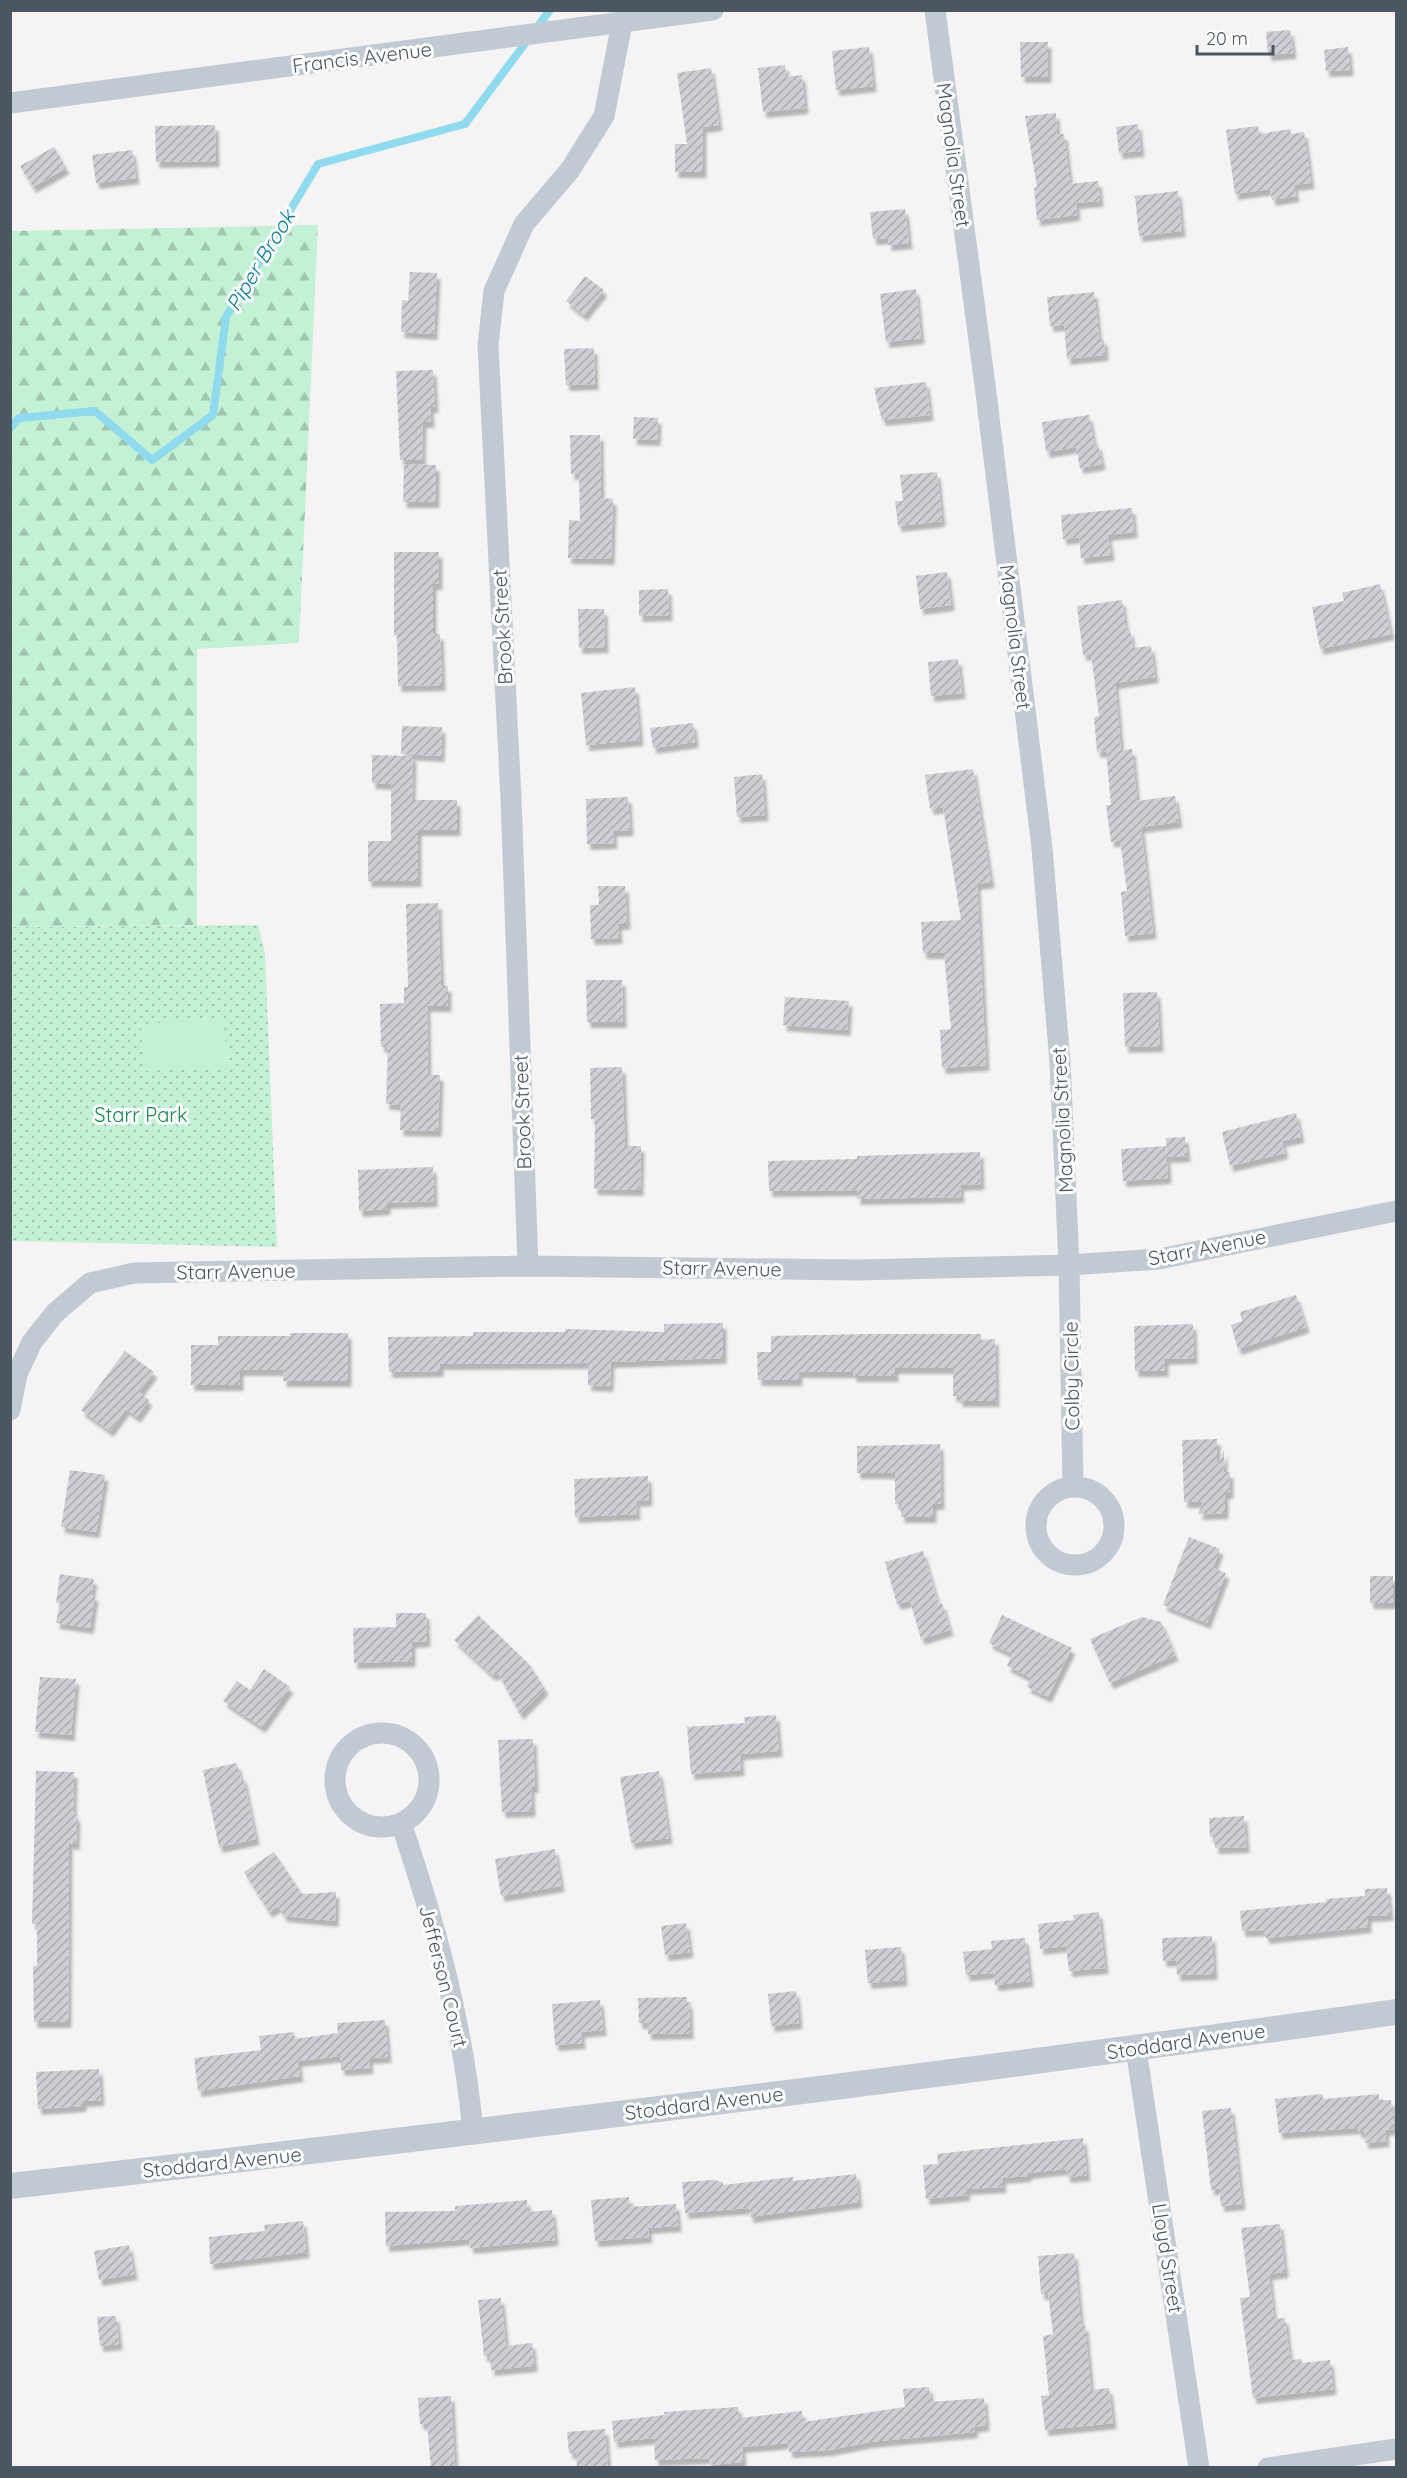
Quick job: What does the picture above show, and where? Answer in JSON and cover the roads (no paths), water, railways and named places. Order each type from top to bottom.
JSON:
[{"type":"street","name":"Francis Avenue","points":[[10,103],[713,10]]},
{"type":"street","name":"Magnolia Street","points":[[935,10],[985,385],[1042,848],[1060,1062],[1069,1265]]},
{"type":"street","name":"Brook Street","points":[[528,1266],[511,799],[488,345],[495,291],[524,224],[570,170],[604,116],[622,23]]},
{"type":"street","name":"Starr Avenue","points":[[10,1410],[17,1374],[32,1342],[55,1313],[90,1283],[134,1273],[528,1266],[856,1270],[1069,1265],[1159,1259],[1396,1211]]},
{"type":"street","name":"Colby Circle","points":[[1069,1265],[1073,1486]]},
{"type":"street","points":[[374,1734],[390,1734],[405,1739],[416,1748],[424,1761],[428,1775],[428,1790],[423,1803],[413,1815],[401,1823],[378,1826],[355,1819],[344,1808],[336,1794],[334,1778],[338,1762],[346,1749],[359,1739],[374,1734]]},
{"type":"street","name":"Jefferson Court","points":[[401,1823],[430,1915],[457,2016],[473,2133]]},
{"type":"street","name":"Stoddard Avenue","points":[[10,2186],[473,2133],[1136,2049],[1396,2012]]},
{"type":"street","name":"Lloyd Street","points":[[1136,2049],[1199,2468]]},
{"type":"street","points":[[1268,2468],[1396,2449]]},
{"type":"waterway","name":"Piper Brook","points":[[10,428],[19,418],[95,411],[152,460],[213,415],[226,317],[318,164],[465,124],[550,10]]},
{"type":"park label","name":"Starr Park","points":[[141,1114]]}]
